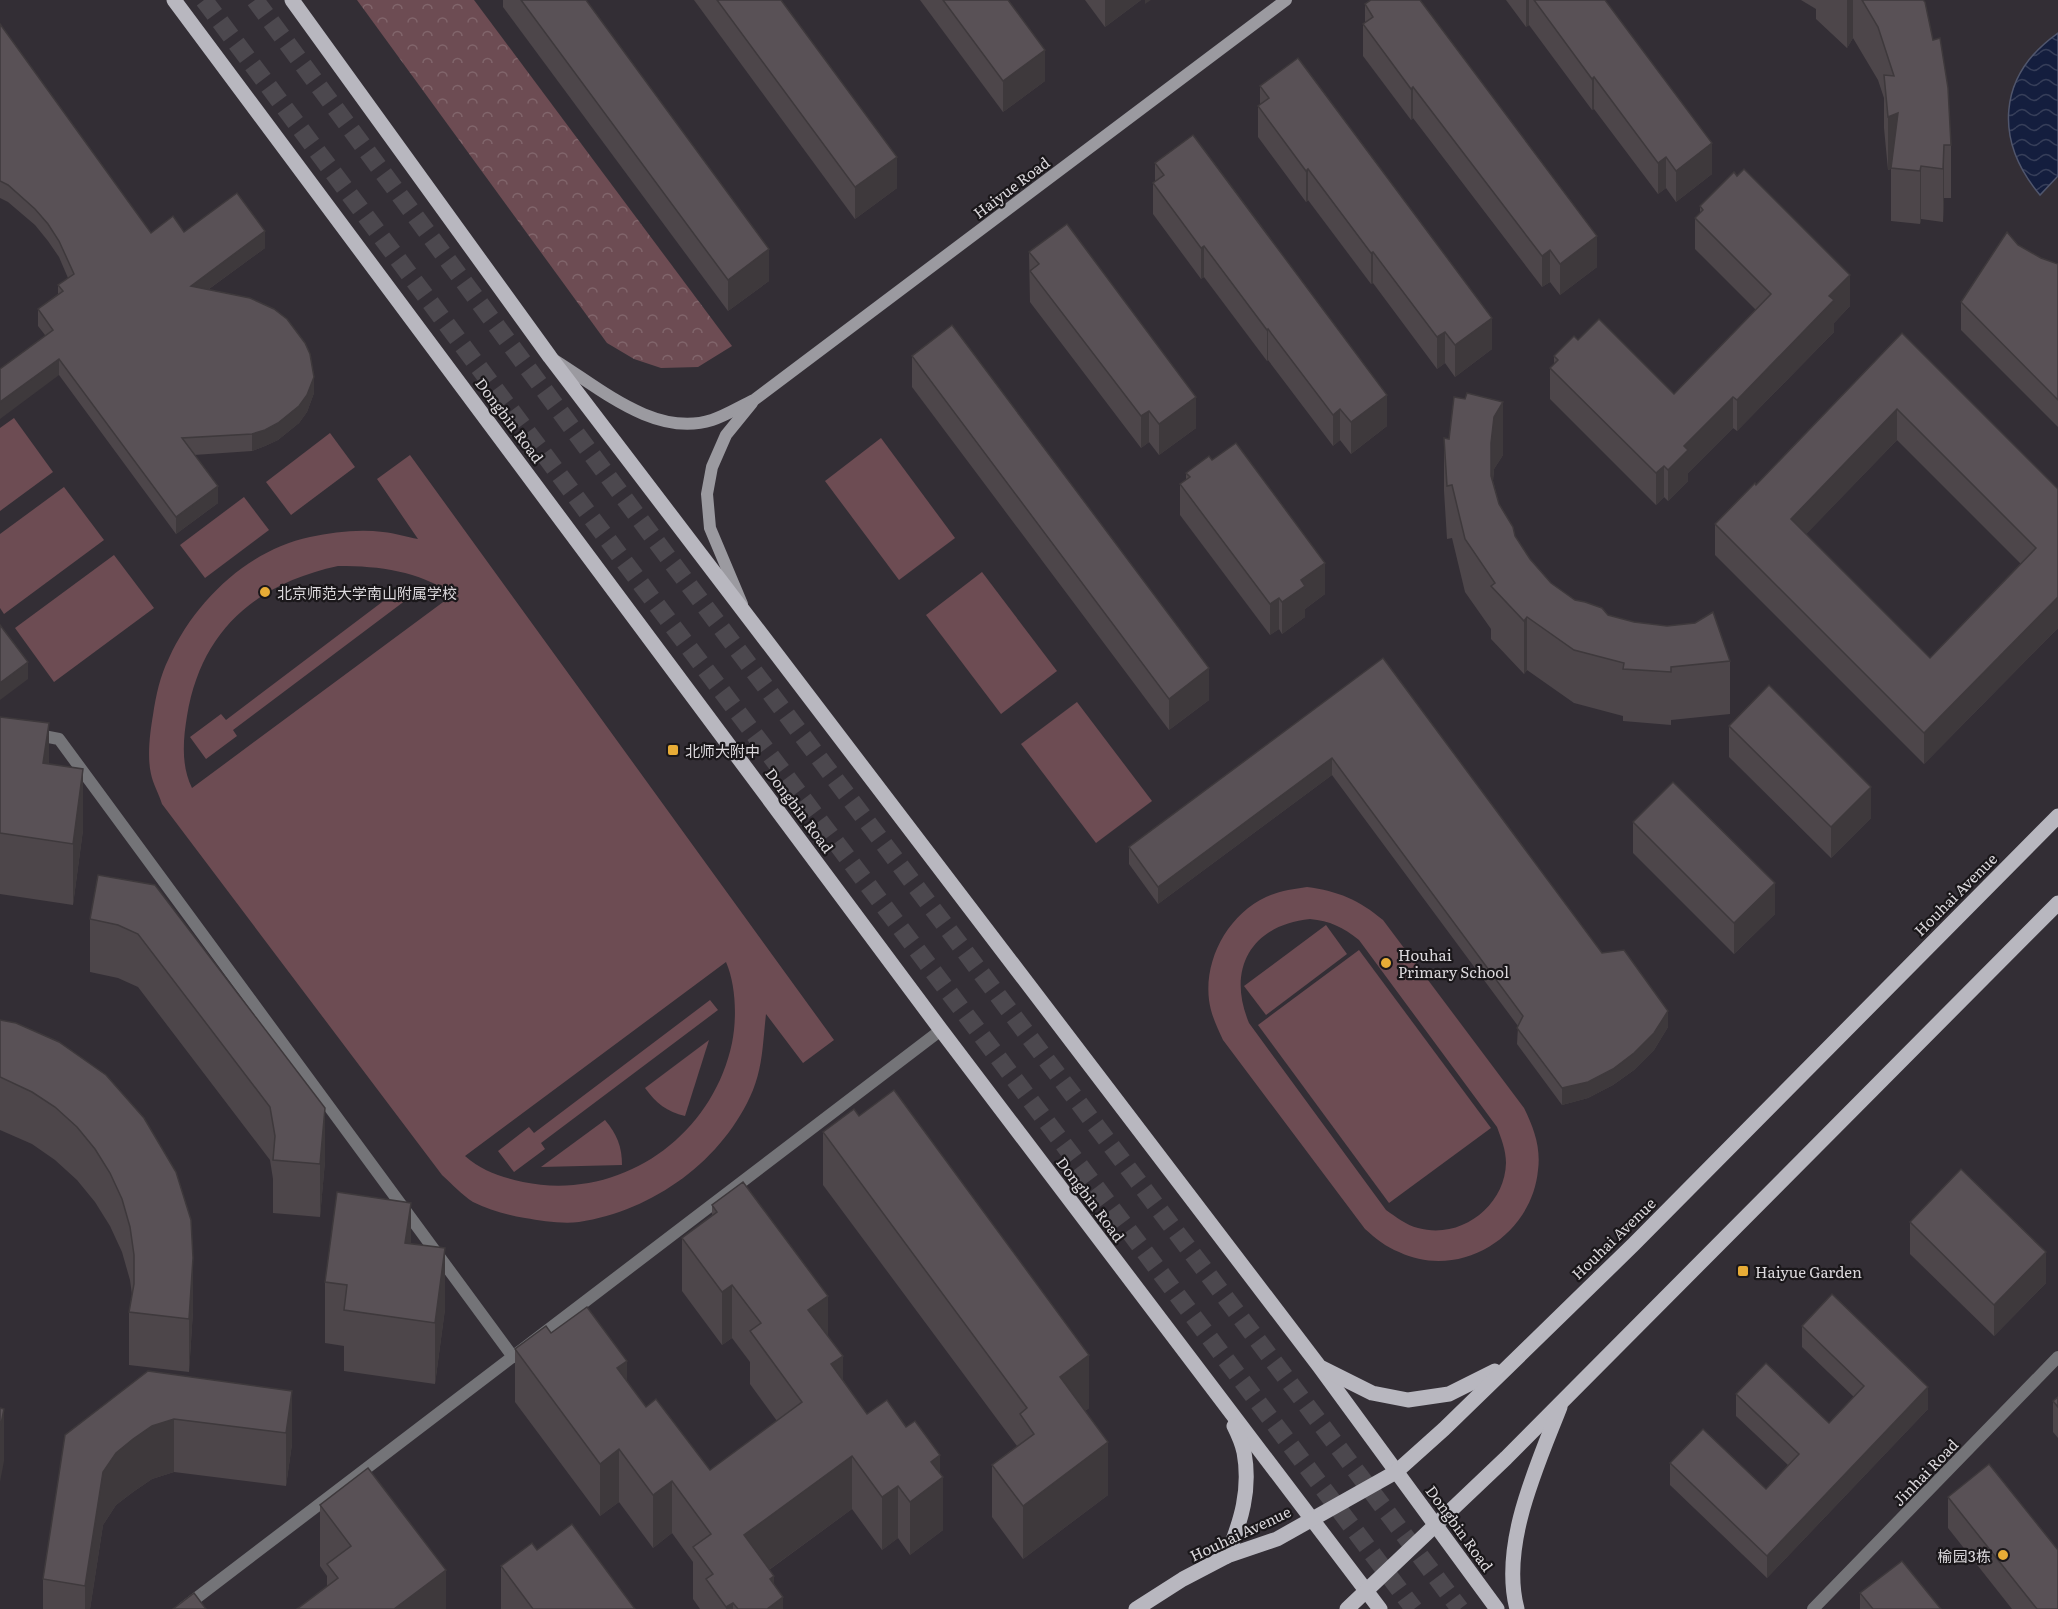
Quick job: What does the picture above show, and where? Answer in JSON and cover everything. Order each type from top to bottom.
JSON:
[{"type":"main road","name":"Dongbin Road","points":[[174,0],[940,1030],[1380,1609]]},
{"type":"main road","name":"Dongbin Road","points":[[292,0],[550,357],[1319,1366],[1497,1609]]},
{"type":"main road","name":"Houhai Avenue","points":[[1136,1609],[1183,1579],[1227,1556],[1277,1539],[1396,1472],[1444,1429],[1634,1244],[2058,816]]},
{"type":"main road","points":[[1347,1609],[1563,1400],[2058,903]]},
{"type":"main road","points":[[1319,1366],[1372,1394],[1408,1400],[1449,1394],[1509,1364]]},
{"type":"main road","points":[[1517,1609],[1513,1592],[1517,1536],[1539,1462],[1563,1400]]},
{"type":"main road","points":[[1227,1556],[1242,1518],[1246,1489],[1244,1452],[1228,1410]]},
{"type":"street","name":"Haiyue Road","points":[[754,400],[1286,0]]},
{"type":"street","points":[[550,357],[632,409],[676,423],[690,424],[713,420],[754,400]]},
{"type":"street","points":[[749,619],[710,528],[707,494],[711,467],[726,435],[754,400]]},
{"type":"street","points":[[24,733],[59,739],[513,1356]]},
{"type":"street","points":[[182,1609],[940,1030]]},
{"type":"street","name":"Jinhai Road","points":[[1813,1609],[2058,1357]]},
{"type":"green space","points":[[357,0],[474,0],[732,346],[698,367],[661,368],[634,359],[607,343]]},
{"type":"green space","points":[[14,418],[53,472],[0,511],[0,428]]},
{"type":"green space","points":[[330,433],[355,467],[291,515],[266,482]]},
{"type":"green space","points":[[881,438],[955,538],[899,580],[825,481]]},
{"type":"green space","points":[[410,455],[834,1040],[803,1063],[766,1014],[759,1071],[753,1090],[724,1139],[705,1160],[659,1194],[633,1207],[607,1216],[566,1223],[505,1214],[473,1202],[442,1175],[162,804],[152,778],[149,760],[150,737],[163,672],[180,637],[193,617],[226,581],[265,553],[310,537],[337,532],[365,531],[418,539],[377,479]],"holes":[[[338,566],[398,571],[426,580],[454,594],[192,788],[188,780],[184,753],[187,716],[194,686],[205,659],[219,636],[257,599],[281,585],[308,574]],[[726,962],[734,991],[735,1023],[732,1043],[721,1077],[704,1108],[682,1134],[656,1156],[626,1172],[593,1182],[559,1186],[507,1178],[485,1170],[465,1156]]]},
{"type":"green space","points":[[64,487],[104,540],[4,614],[0,608],[0,534]]},
{"type":"green space","points":[[244,497],[269,530],[205,578],[180,545]]},
{"type":"green space","points":[[114,555],[154,608],[54,682],[15,628]]},
{"type":"green space","points":[[982,572],[1057,671],[1001,714],[926,615]]},
{"type":"green space","points":[[402,587],[410,597],[233,730],[237,736],[206,759],[190,737],[221,714],[226,720]]},
{"type":"green space","points":[[1077,702],[1152,801],[1096,843],[1021,744]]},
{"type":"green space","points":[[1307,887],[1348,898],[1383,920],[1524,1108],[1538,1146],[1538,1170],[1533,1194],[1522,1215],[1507,1233],[1489,1247],[1468,1256],[1446,1261],[1422,1260],[1394,1250],[1377,1239],[1365,1229],[1223,1040],[1211,1011],[1208,985],[1210,969],[1221,940],[1240,915],[1252,905],[1276,893]],"holes":[[[1317,920],[1336,925],[1359,940],[1497,1127],[1506,1158],[1504,1179],[1489,1206],[1464,1224],[1450,1229],[1418,1228],[1405,1223],[1386,1210],[1249,1023],[1243,1003],[1241,984],[1243,968],[1249,953],[1259,940],[1273,930],[1290,923]]]},
{"type":"green space","points":[[1326,925],[1347,954],[1266,1015],[1244,986]]},
{"type":"green space","points":[[1359,950],[1491,1128],[1389,1203],[1258,1025]]},
{"type":"green space","points":[[710,1000],[718,1010],[541,1143],[545,1149],[514,1172],[498,1151],[529,1127],[534,1133]]},
{"type":"green space","points":[[709,1040],[685,1116],[662,1106],[645,1088]]},
{"type":"green space","points":[[605,1120],[618,1141],[622,1165],[541,1167]]},
{"type":"water","points":[[2058,33],[2058,176],[2040,195],[2025,174],[2015,153],[2009,131],[2009,110],[2013,89],[2023,69],[2038,50]]},
{"type":"building","points":[[521,0],[586,0],[769,249],[728,280]]},
{"type":"building","points":[[717,0],[781,0],[897,157],[855,187]]},
{"type":"building","points":[[943,0],[1008,0],[1045,50],[1003,81]]},
{"type":"building","points":[[1371,0],[1420,0],[1597,236],[1560,264],[1550,250],[1542,256],[1363,24],[1373,17],[1365,4]]},
{"type":"building","points":[[1534,0],[1605,0],[1712,143],[1676,171],[1666,157],[1658,163]]},
{"type":"building","points":[[1862,0],[1923,0],[1925,2],[1933,40],[1940,38],[1948,88],[1951,145],[1944,145],[1943,169],[1921,166],[1920,171],[1891,168],[1898,113],[1888,117],[1884,75],[1894,76],[1878,27]]},
{"type":"building","points":[[0,24],[151,233],[173,216],[184,232],[237,193],[265,231],[191,286],[250,298],[274,309],[287,319],[305,343],[310,354],[314,377],[307,395],[299,406],[278,423],[252,434],[182,438],[218,486],[176,517],[59,359],[0,402],[0,369],[53,330],[38,309],[63,291],[58,285],[74,274],[59,241],[48,224],[35,209],[8,185],[0,181]]},
{"type":"building","points":[[1298,58],[1492,318],[1455,345],[1445,332],[1437,337],[1308,169],[1306,171],[1258,106],[1269,98],[1260,86]]},
{"type":"building","points":[[1193,135],[1387,395],[1351,422],[1340,409],[1333,415],[1204,246],[1201,248],[1153,183],[1164,175],[1155,163]]},
{"type":"building","points":[[1744,169],[1850,275],[1829,296],[1834,300],[1737,400],[1733,397],[1684,446],[1688,450],[1668,470],[1664,466],[1656,473],[1550,368],[1558,360],[1554,356],[1574,336],[1578,340],[1599,319],[1674,394],[1771,294],[1695,218],[1703,210],[1700,206],[1734,172],[1737,176]]},
{"type":"building","points":[[1067,224],[1196,397],[1159,424],[1149,411],[1141,416],[1030,271],[1039,264],[1029,252]]},
{"type":"building","points":[[2007,232],[2018,245],[2041,258],[2058,264],[2058,400],[1961,302]]},
{"type":"building","points":[[952,325],[1209,668],[1169,699],[912,356]]},
{"type":"building","points":[[1902,333],[2058,489],[2058,597],[1924,733],[1715,524],[1755,483],[1756,485]],"holes":[[[1897,409],[2036,548],[1930,658],[1791,519]]]},
{"type":"building","points":[[1467,393],[1503,402],[1494,417],[1491,476],[1499,504],[1513,527],[1515,536],[1530,559],[1551,583],[1575,600],[1602,608],[1608,615],[1634,622],[1667,626],[1695,623],[1713,612],[1730,661],[1671,667],[1671,672],[1623,669],[1624,663],[1574,650],[1527,617],[1524,621],[1491,586],[1495,583],[1465,539],[1452,485],[1447,486],[1444,438],[1449,439],[1454,397],[1465,399]]},
{"type":"building","points":[[1236,443],[1325,563],[1301,580],[1305,586],[1282,602],[1279,598],[1270,604],[1180,484],[1190,477],[1186,473],[1209,456],[1212,460]]},
{"type":"building","points":[[0,625],[28,662],[0,683]]},
{"type":"building","points":[[1383,658],[1602,953],[1624,950],[1668,1011],[1654,1033],[1634,1053],[1613,1069],[1588,1082],[1562,1088],[1517,1028],[1523,1016],[1332,758],[1158,887],[1129,847]]},
{"type":"building","points":[[1769,685],[1871,787],[1831,827],[1729,726]]},
{"type":"building","points":[[0,717],[49,723],[43,763],[83,769],[73,844],[0,833]]},
{"type":"building","points":[[1673,782],[1775,883],[1734,923],[1633,822]]},
{"type":"building","points":[[98,875],[155,885],[325,1108],[320,1164],[273,1160],[275,1136],[270,1107],[138,934],[118,925],[90,919]]},
{"type":"building","points":[[0,1020],[16,1023],[59,1042],[106,1075],[144,1118],[176,1172],[191,1220],[193,1258],[189,1319],[129,1312],[134,1284],[134,1255],[130,1227],[122,1199],[95,1149],[77,1127],[55,1107],[32,1092],[0,1077]]},
{"type":"building","points":[[894,1090],[1089,1355],[1060,1377],[1108,1442],[1023,1506],[992,1465],[1034,1434],[1020,1414],[1027,1408],[823,1132],[854,1109],[859,1116]]},
{"type":"building","points":[[1961,1169],[2046,1252],[1994,1305],[1910,1222]]},
{"type":"building","points":[[743,1182],[828,1296],[808,1310],[843,1356],[831,1364],[867,1414],[887,1400],[906,1427],[915,1421],[940,1455],[931,1462],[943,1477],[910,1502],[898,1486],[882,1497],[852,1456],[744,1535],[774,1576],[770,1579],[783,1597],[767,1609],[738,1609],[733,1603],[726,1607],[706,1579],[713,1574],[693,1547],[711,1534],[672,1481],[653,1495],[619,1449],[600,1464],[515,1349],[546,1326],[551,1333],[587,1307],[627,1361],[617,1368],[646,1407],[656,1399],[710,1470],[802,1402],[750,1331],[761,1323],[732,1285],[722,1292],[682,1238],[717,1212],[712,1205]]},
{"type":"building","points":[[337,1192],[411,1203],[405,1243],[445,1248],[435,1323],[344,1310],[347,1285],[325,1282]]},
{"type":"building","points":[[1832,1294],[1928,1387],[1767,1556],[1670,1463],[1703,1429],[1766,1489],[1799,1454],[1736,1394],[1766,1363],[1829,1423],[1864,1386],[1802,1326]]},
{"type":"building","points":[[148,1371],[292,1391],[286,1433],[174,1419],[152,1426],[116,1453],[103,1472],[85,1586],[43,1579],[65,1435]]},
{"type":"building","points":[[2058,1397],[2058,1407],[2053,1401]]},
{"type":"building","points":[[0,1408],[4,1409],[0,1429]]},
{"type":"building","points":[[1989,1464],[2058,1550],[2058,1609],[2037,1609],[1948,1497]]},
{"type":"building","points":[[368,1468],[446,1570],[394,1609],[297,1609],[338,1578],[327,1564],[351,1546],[320,1505]]},
{"type":"building","points":[[572,1524],[635,1609],[533,1609],[501,1566],[532,1543],[537,1550]]},
{"type":"building","points":[[1902,1561],[1941,1609],[1873,1609],[1860,1593]]},
{"type":"building","points":[[194,1593],[206,1609],[173,1609]]},
{"type":"tunnel","points":[[204,0],[1414,1609]]},
{"type":"tunnel","points":[[255,0],[667,556],[1460,1609]]},
{"type":"place","name":"北京师范大学南山附属学校","points":[[265,592]]},
{"type":"place","name":"北师大附中","points":[[673,750]]},
{"type":"place","name":"Houhai Primary School","points":[[1386,963]]},
{"type":"place","name":"Haiyue Garden","points":[[1743,1271]]},
{"type":"place","name":"榆园3栋","points":[[2003,1555]]}]
